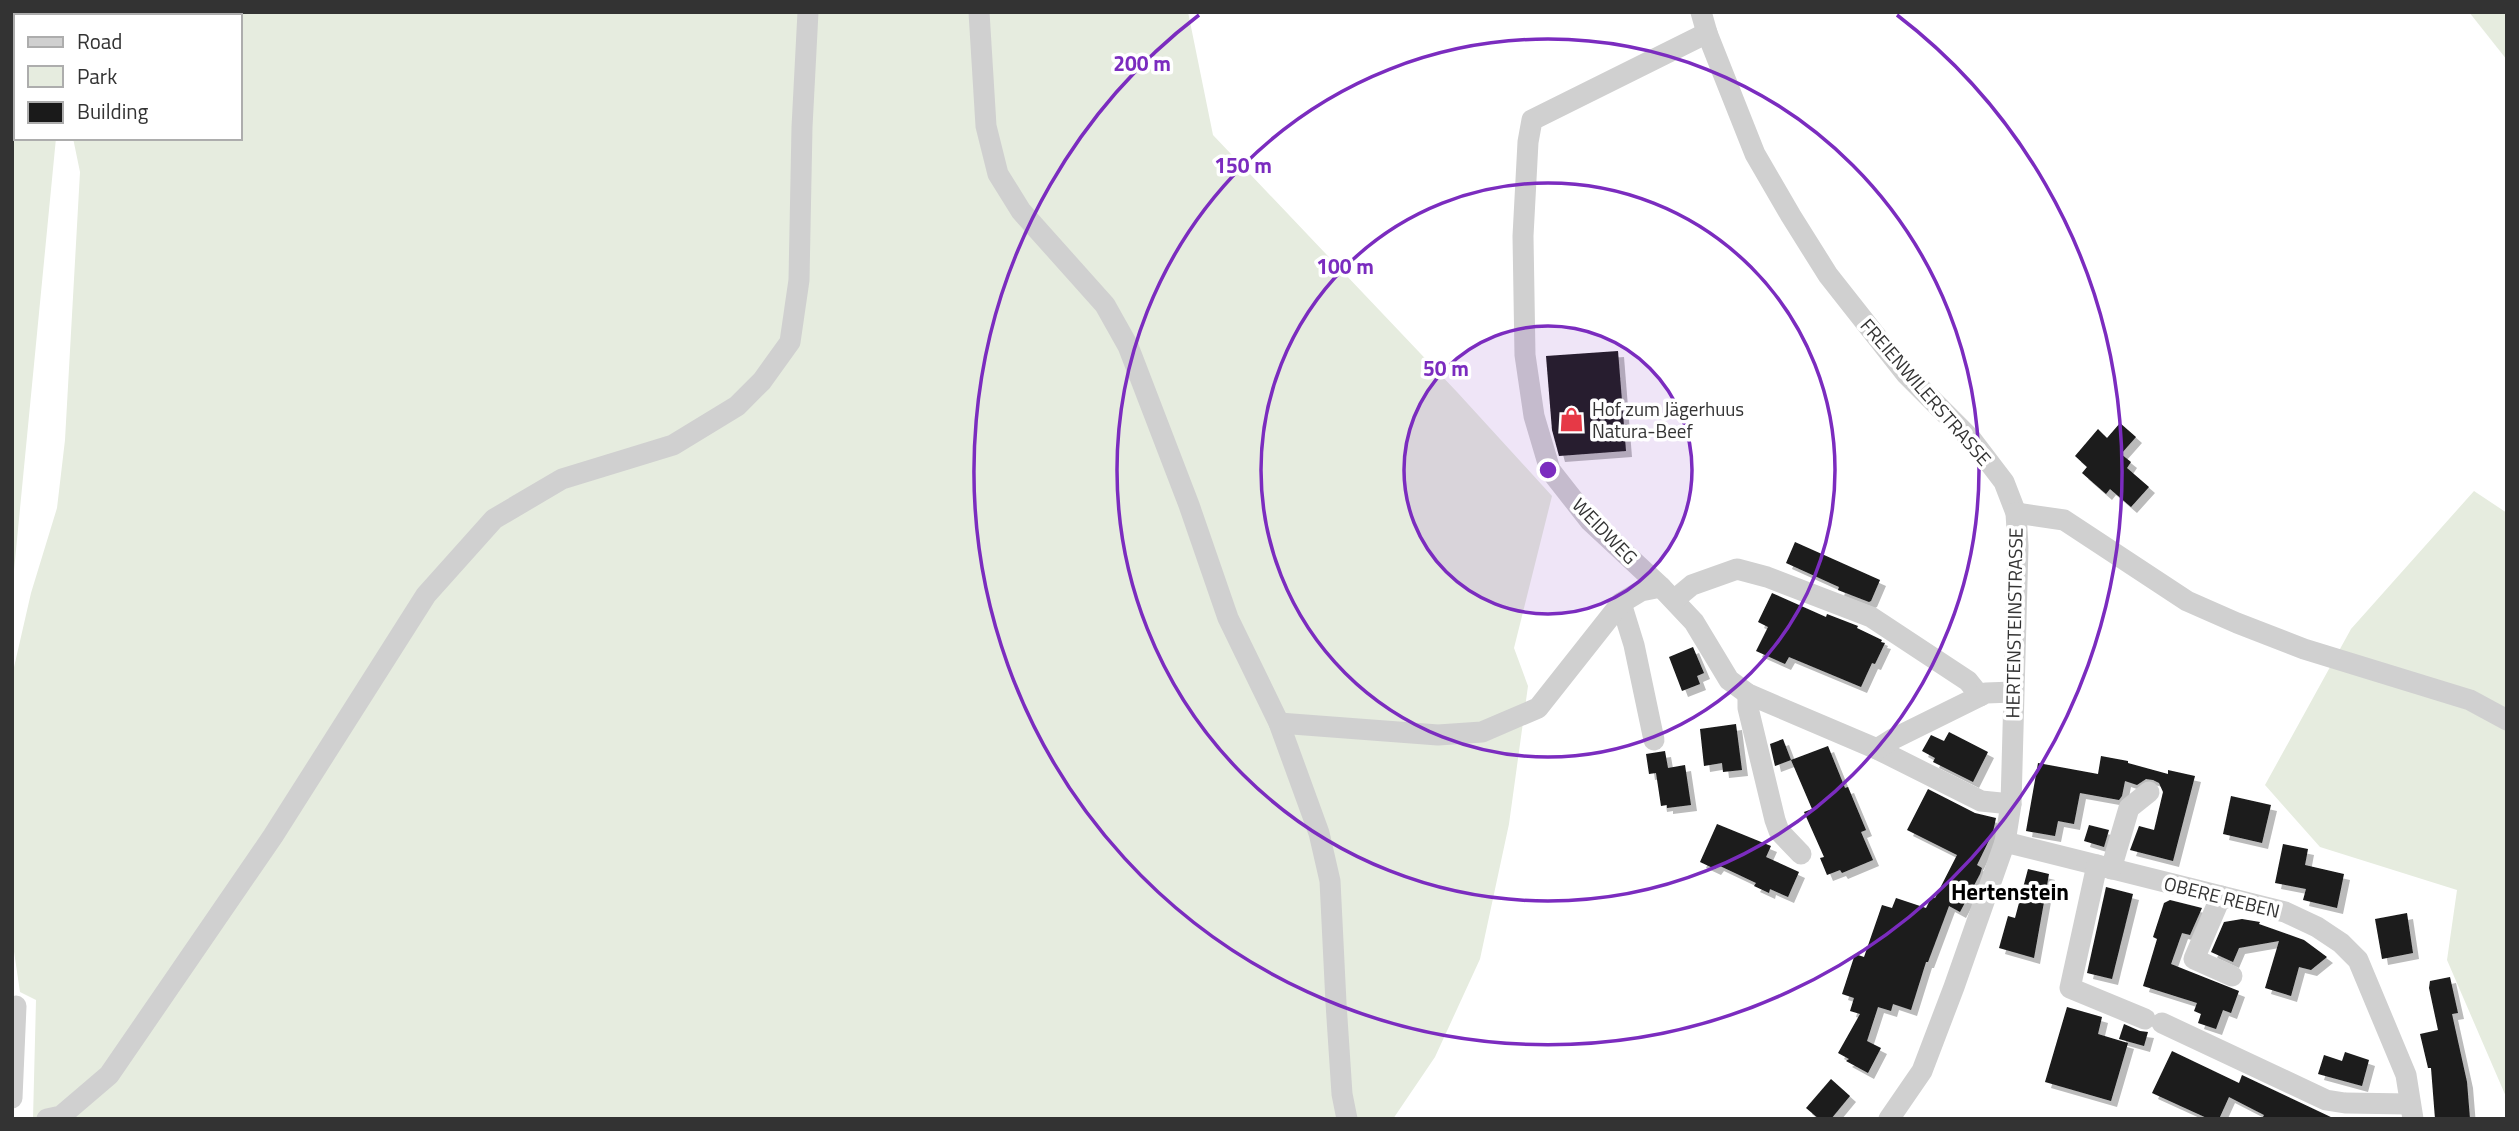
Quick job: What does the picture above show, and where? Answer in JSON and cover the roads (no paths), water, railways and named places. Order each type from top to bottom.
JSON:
[{"type":"street","points":[[47,1119],[61,1116],[109,1075],[273,836],[426,595],[494,519],[562,479],[673,445],[737,405],[762,381],[790,342],[799,280],[802,127],[808,12]]},
{"type":"street","points":[[979,12],[985,126],[998,174],[1021,211],[1105,304],[1128,346],[1189,505],[1228,618],[1279,723],[1319,833],[1330,881],[1339,1055],[1347,1119]]},
{"type":"street","name":"FREIENWILERSTRASSE","points":[[1704,23],[1755,154],[1828,275],[1906,374],[1972,440],[2004,482],[2016,513]]},
{"type":"street","name":"WEIDWEG","points":[[1704,23],[1532,120],[1528,142],[1523,236],[1525,355],[1534,416],[1550,470],[1590,521],[1694,622],[1729,680],[1748,694],[1877,749],[1981,801],[2011,804]]},
{"type":"street","name":"HERTENSTEINSTRASSE","points":[[1889,1119],[1922,1070],[1969,949],[2005,842],[2011,804],[2018,546],[2016,513],[2064,520],[2187,601],[2237,623],[2304,649],[2470,700],[2507,720]]},
{"type":"street","points":[[1279,723],[1438,735],[1482,732],[1538,708],[1620,603],[1642,591],[1667,594],[1737,569],[1768,577],[1871,617],[1968,681],[1980,696]]},
{"type":"street","points":[[1620,603],[1634,645],[1654,740]]},
{"type":"street","points":[[1877,749],[1986,693],[2013,692]]},
{"type":"street","points":[[1748,694],[1748,708],[1775,820],[1779,831],[1801,854]]},
{"type":"street","points":[[2104,867],[2129,808],[2149,792]]},
{"type":"street","name":"OBERE REBEN","points":[[2005,842],[2285,912],[2317,927],[2341,943],[2358,960],[2368,979],[2406,1074],[2411,1111],[2326,1100],[2153,1021],[2070,988],[2104,867]]},
{"type":"street","points":[[2221,896],[2194,959],[2232,976]]},
{"type":"street","points":[[12,1098],[16,1006]]},
{"type":"place","name":"Hof zum Jägerhuus Natura-Beef","points":[[1572,420]]},
{"type":"district","name":"Hertenstein","points":[[2010,892]]}]
